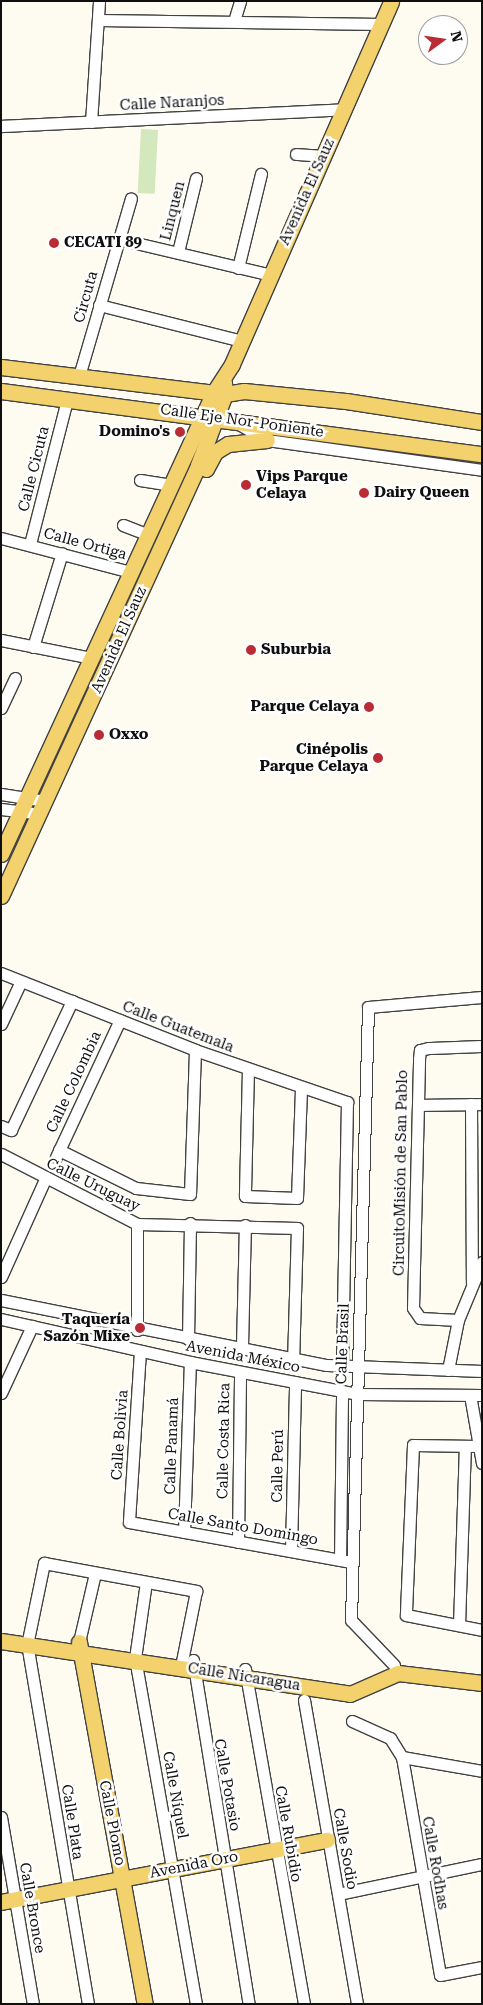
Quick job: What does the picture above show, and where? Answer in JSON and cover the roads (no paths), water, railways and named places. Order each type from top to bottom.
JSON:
[{"type":"main road","name":"Avenida El Sauz","points":[[1,896],[184,496],[218,417],[221,389],[391,1]]},
{"type":"main road","points":[[232,364],[244,391]]},
{"type":"main road","name":"Calle Eje Nor-Poniente","points":[[1,367],[244,391],[482,422]]},
{"type":"main road","name":"Calle Eje Nor-Poniente","points":[[1,391],[218,417],[482,454]]},
{"type":"main road","name":"Avenida El Sauz","points":[[1,854],[172,485],[218,417]]},
{"type":"main road","points":[[184,496],[196,490],[215,452],[243,439],[267,440]]},
{"type":"main road","points":[[150,533],[166,536]]},
{"type":"main road","points":[[94,654],[112,656]]},
{"type":"main road","name":"Calle Nicaragua","points":[[1,1632],[27,1640]]},
{"type":"main road","name":"Calle Nicaragua","points":[[1,1641],[27,1640],[79,1646],[246,1673],[350,1694],[396,1669]]},
{"type":"main road","name":"Calle Plomo","points":[[79,1646],[145,2004]]},
{"type":"main road","points":[[396,1669],[482,1681]]},
{"type":"main road","name":"Avenida Oro","points":[[8,1896],[327,1836]]},
{"type":"street","points":[[91,122],[99,1]]},
{"type":"street","points":[[234,21],[240,1]]},
{"type":"street","points":[[98,20],[381,24]]},
{"type":"street","name":"Calle Naranjos","points":[[1,126],[344,109]]},
{"type":"street","points":[[296,154],[323,156]]},
{"type":"street","points":[[238,268],[261,174]]},
{"type":"street","name":"Linquen","points":[[178,252],[196,178]]},
{"type":"street","name":"Circuta","points":[[79,376],[131,198]]},
{"type":"street","points":[[119,239],[271,275]]},
{"type":"street","points":[[99,305],[242,340]]},
{"type":"street","name":"Calle Cicuta","points":[[30,544],[67,400]]},
{"type":"street","points":[[218,417],[267,440],[482,470]]},
{"type":"street","points":[[140,480],[172,485]]},
{"type":"street","points":[[123,525],[150,533]]},
{"type":"street","name":"Calle Ortiga","points":[[1,538],[30,544],[131,572]]},
{"type":"street","points":[[33,647],[62,553]]},
{"type":"street","points":[[1,640],[33,647],[94,654]]},
{"type":"street","points":[[1,708],[15,678]]},
{"type":"street","points":[[1,794],[23,806]]},
{"type":"street","points":[[1,809],[23,806],[42,808]]},
{"type":"street","name":"Calle Guatemala","points":[[1,973],[195,1050],[301,1088],[347,1102],[342,1367]]},
{"type":"street","points":[[1,1024],[21,981]]},
{"type":"street","name":"Calle Brasil","points":[[396,1669],[351,1620],[345,1561],[357,1394],[368,1006],[482,997]]},
{"type":"street","points":[[6,1128],[72,1001]]},
{"type":"street","name":"Calle Colombia","points":[[58,1153],[120,1020]]},
{"type":"street","name":"CircuitoMisión de San Pablo","points":[[458,1320],[420,1318],[413,1308],[420,1106],[420,1050],[482,1046]]},
{"type":"street","name":"Calle Uruguay","points":[[58,1153],[136,1188],[190,1194],[195,1050]]},
{"type":"street","points":[[248,1069],[245,1196],[297,1198],[301,1088]]},
{"type":"street","points":[[420,1106],[476,1104],[472,1282]]},
{"type":"street","name":"Calle Uruguay","points":[[1,1154],[46,1179],[137,1224],[190,1223],[297,1228],[293,1359]]},
{"type":"street","points":[[1,1277],[46,1179]]},
{"type":"street","points":[[188,1339],[190,1223]]},
{"type":"street","points":[[137,1224],[137,1330]]},
{"type":"street","points":[[242,1346],[245,1225]]},
{"type":"street","points":[[448,1370],[458,1320],[472,1282],[482,1262]]},
{"type":"street","name":"Avenida México","points":[[1,1300],[137,1330],[242,1346],[293,1359],[327,1365],[358,1368],[482,1371]]},
{"type":"street","name":"Avenida México","points":[[1,1319],[190,1362],[357,1394],[476,1395]]},
{"type":"street","points":[[1,1394],[32,1326]]},
{"type":"street","name":"Calle Bolivia","points":[[130,1522],[140,1351]]},
{"type":"street","name":"Calle Panamá","points":[[184,1532],[190,1362]]},
{"type":"street","points":[[324,1387],[327,1365]]},
{"type":"street","name":"Calle Costa Rica","points":[[238,1542],[240,1372]]},
{"type":"street","name":"Calle Perú","points":[[291,1551],[295,1382]]},
{"type":"street","points":[[342,1391],[345,1561]]},
{"type":"street","points":[[476,1395],[477,1446],[482,1463]]},
{"type":"street","points":[[477,1446],[465,1448],[413,1446],[406,1615],[482,1630]]},
{"type":"street","points":[[459,1625],[465,1448]]},
{"type":"street","name":"Calle Santo Domingo","points":[[130,1522],[345,1561]]},
{"type":"street","points":[[27,1640],[44,1563],[196,1591],[187,1663]]},
{"type":"street","points":[[79,1646],[94,1573]]},
{"type":"street","points":[[134,1655],[146,1582]]},
{"type":"street","name":"Calle Plata","points":[[27,1640],[88,2004]]},
{"type":"street","name":"Calle Níquel","points":[[134,1655],[196,2004]]},
{"type":"street","name":"Calle Potasio","points":[[187,1663],[225,1855],[250,2004]]},
{"type":"street","name":"Calle Rubidio","points":[[246,1673],[304,2004]]},
{"type":"street","name":"Calle Sodio","points":[[304,1700],[357,2004]]},
{"type":"street","points":[[352,1721],[390,1738],[402,1757],[482,1771]]},
{"type":"street","name":"Calle Rodhas","points":[[402,1757],[440,1975],[482,1967]]},
{"type":"street","name":"Calle Bronce","points":[[1,1817],[8,1896],[33,2004]]},
{"type":"street","points":[[338,1894],[482,1864]]},
{"type":"place","name":"CECATI 89","points":[[54,243]]},
{"type":"place","name":"Domino's","points":[[180,432]]},
{"type":"place","name":"Vips Parque Celaya","points":[[246,485]]},
{"type":"place","name":"Dairy Queen","points":[[364,493]]},
{"type":"place","name":"Suburbia","points":[[251,650]]},
{"type":"place","name":"Parque Celaya","points":[[369,707]]},
{"type":"place","name":"Oxxo","points":[[99,735]]},
{"type":"place","name":"Cinépolis Parque Celaya","points":[[378,758]]},
{"type":"place","name":"Taquería Sazón Mixe","points":[[140,1328]]}]
